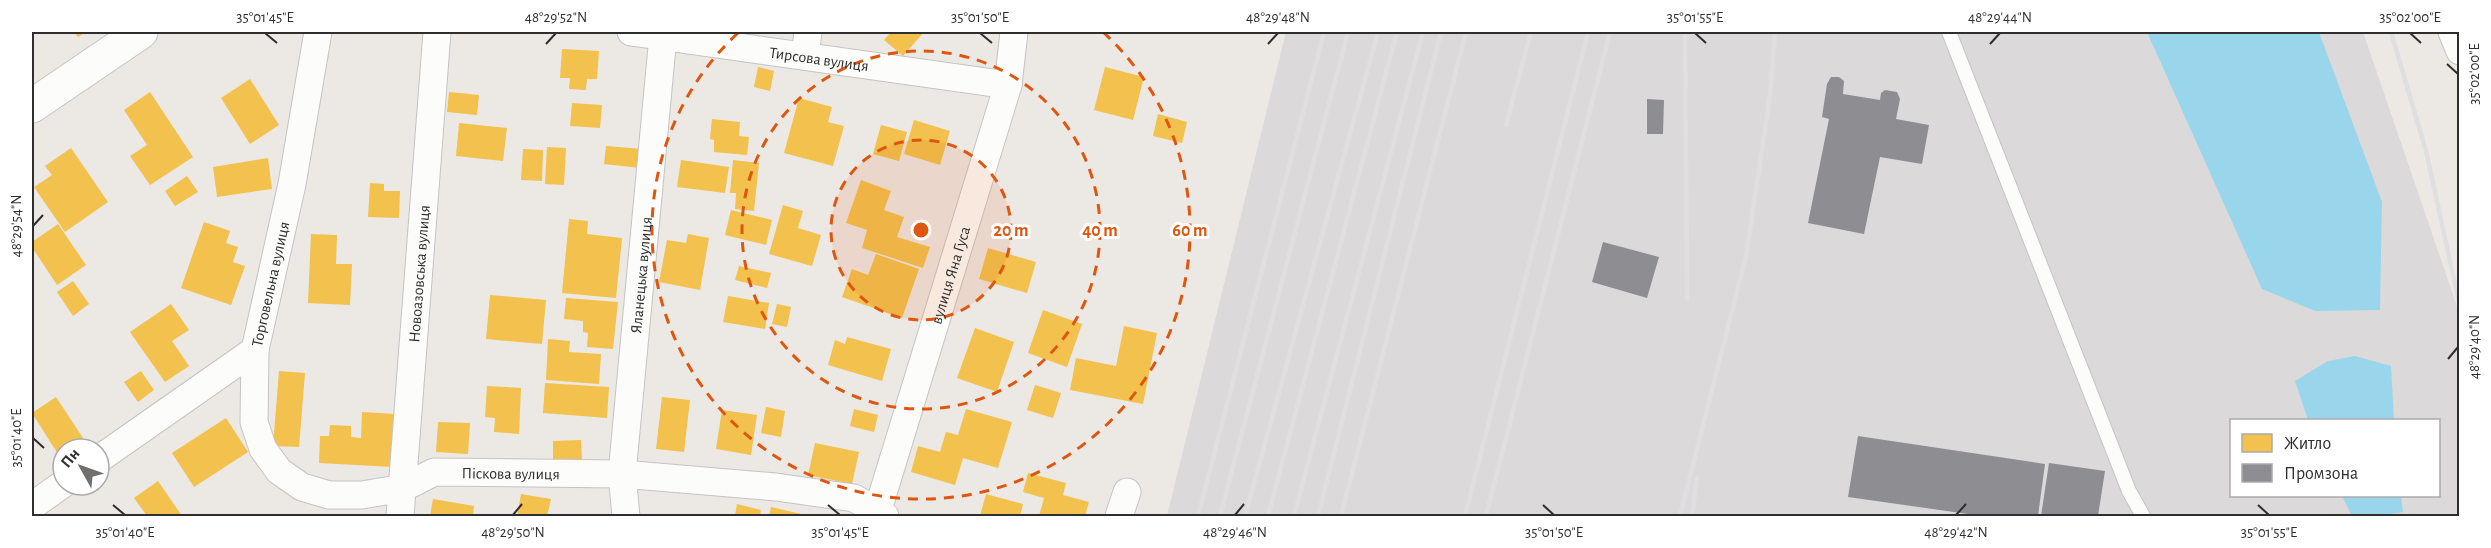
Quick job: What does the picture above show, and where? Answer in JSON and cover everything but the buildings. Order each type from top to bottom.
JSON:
[{"type":"street","points":[[32,106],[141,32]]},
{"type":"street","name":"Торговельна вулиця","points":[[111,451],[255,350],[292,184],[318,32]]},
{"type":"street","name":"Новоазовська вулиця","points":[[400,516],[437,32]]},
{"type":"street","name":"Тирсова вулиця","points":[[631,32],[663,36],[806,44],[1008,85]]},
{"type":"street","name":"вулиця Яна Гуса","points":[[879,515],[1008,85],[1014,32]]},
{"type":"street","points":[[2452,32],[2460,51]]},
{"type":"street","name":"Яланецька вулиця","points":[[626,516],[622,474],[663,36]]},
{"type":"street","name":"Піскова вулиця","points":[[255,350],[254,422],[263,449],[279,471],[302,487],[329,495],[362,495],[403,488],[434,472],[622,474],[776,487],[854,498],[879,515]]},
{"type":"street","points":[[32,506],[51,493]]},
{"type":"lane","points":[[1949,32],[2129,491],[2143,516]]},
{"type":"shaded area","points":[[1286,32],[2363,32],[2459,312],[2459,516],[1167,516]]},
{"type":"water","points":[[2147,32],[2319,32],[2382,202],[2380,310],[2315,311],[2262,289]]},
{"type":"water","points":[[2355,356],[2391,366],[2394,419],[2308,419],[2295,381],[2328,361]]},
{"type":"water","points":[[2342,497],[2401,497],[2403,512],[2379,516],[2352,516]]},
{"type":"railway","points":[[1198,516],[1324,32]]},
{"type":"railway","points":[[1220,516],[1348,32]]},
{"type":"railway","points":[[1245,516],[1378,32]]},
{"type":"railway","points":[[1268,516],[1397,32]]},
{"type":"railway","points":[[1294,516],[1423,32]]},
{"type":"railway","points":[[1318,516],[1441,32]]},
{"type":"railway","points":[[1341,516],[1466,32]]},
{"type":"railway","points":[[1506,125],[1531,32]]},
{"type":"railway","points":[[1465,516],[1588,32]]},
{"type":"railway","points":[[1486,516],[1610,32]]},
{"type":"railway","points":[[1685,32],[1687,298]]},
{"type":"railway","points":[[1680,516],[1746,256],[1770,96],[1775,32]]},
{"type":"railway","points":[[2391,32],[2426,151],[2460,307]]},
{"type":"railway","points":[[1692,516],[1697,478]]}]
